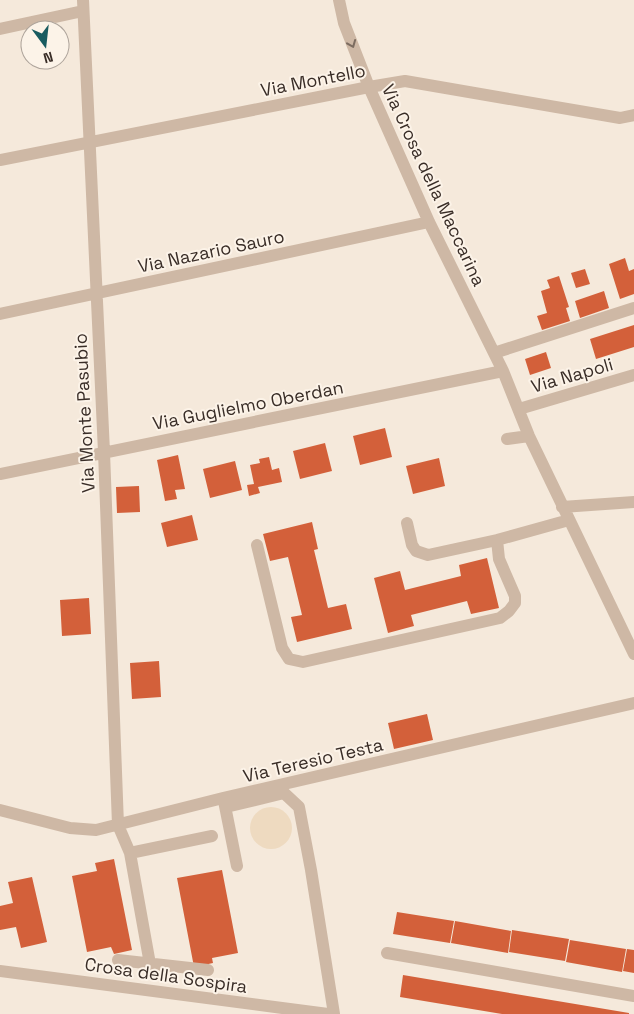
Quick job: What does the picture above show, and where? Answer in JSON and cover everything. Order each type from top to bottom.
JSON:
[{"type":"street","name":"Via Crosa della Maccarina","points":[[339,0],[344,23],[369,87],[429,222],[503,371],[529,436],[634,654]]},
{"type":"street","points":[[0,29],[83,5]]},
{"type":"street","name":"Via Monte Pasubio","points":[[83,5],[104,452],[118,825]]},
{"type":"street","name":"Via Montello","points":[[0,160],[405,81],[620,118],[634,115]]},
{"type":"street","name":"Via Nazario Sauro","points":[[0,314],[429,222]]},
{"type":"street","points":[[494,353],[634,308]]},
{"type":"street","name":"Via Guglielmo Oberdan","points":[[0,474],[503,371]]},
{"type":"street","name":"Via Napoli","points":[[519,409],[634,375]]},
{"type":"street","points":[[506,439],[529,436]]},
{"type":"street","points":[[562,507],[634,502]]},
{"type":"street","points":[[406,523],[412,545],[416,550],[428,555],[497,540],[569,520]]},
{"type":"street","points":[[257,545],[282,648],[289,659],[303,662],[500,618],[515,603],[515,596],[499,559],[497,540]]},
{"type":"street","points":[[620,626],[634,625]]},
{"type":"street","name":"Via Teresio Testa","points":[[0,810],[70,828],[96,830],[224,802],[634,703]]},
{"type":"street","points":[[237,866],[224,802],[284,793],[299,807],[334,1014]]},
{"type":"street","points":[[118,825],[130,852],[150,964]]},
{"type":"street","points":[[130,852],[212,836]]},
{"type":"street","points":[[387,953],[634,996]]},
{"type":"street","points":[[118,960],[208,970]]},
{"type":"street","name":"Crosa della Sospira","points":[[0,971],[328,1014]]},
{"type":"shaded area","points":[[271,807],[286,813],[292,828],[286,843],[271,849],[256,843],[250,828],[256,813]]},
{"type":"building","points":[[625,258],[629,271],[634,269],[634,294],[620,299],[609,264]]},
{"type":"building","points":[[585,269],[590,284],[576,288],[571,273]]},
{"type":"building","points":[[559,276],[569,307],[566,308],[570,321],[542,330],[537,316],[547,313],[541,291],[550,288],[547,280]]},
{"type":"building","points":[[604,291],[609,308],[580,318],[575,301]]},
{"type":"building","points":[[634,325],[634,347],[596,359],[590,339]]},
{"type":"building","points":[[546,352],[551,368],[530,375],[525,359]]},
{"type":"building","points":[[385,428],[392,457],[360,465],[353,436]]},
{"type":"building","points":[[325,443],[332,471],[300,479],[293,451]]},
{"type":"building","points":[[178,455],[185,489],[175,490],[177,499],[165,501],[157,460]]},
{"type":"building","points":[[269,457],[272,470],[279,468],[282,482],[258,487],[260,493],[249,496],[247,485],[254,484],[250,465],[260,463],[259,459]]},
{"type":"building","points":[[439,458],[445,486],[413,494],[406,466]]},
{"type":"building","points":[[235,461],[242,490],[210,498],[203,469]]},
{"type":"building","points":[[139,486],[140,512],[117,513],[116,487]]},
{"type":"building","points":[[192,515],[198,540],[167,547],[161,523]]},
{"type":"building","points":[[312,522],[318,549],[314,550],[328,608],[346,604],[352,629],[297,642],[291,617],[302,615],[288,557],[270,561],[263,534]]},
{"type":"building","points":[[487,558],[499,608],[471,614],[467,601],[411,615],[414,626],[388,633],[374,578],[400,571],[405,590],[461,576],[459,565]]},
{"type":"building","points":[[89,598],[91,634],[62,636],[60,600]]},
{"type":"building","points":[[159,661],[161,697],[132,699],[130,663]]},
{"type":"building","points":[[427,714],[433,740],[394,749],[388,723]]},
{"type":"building","points":[[114,859],[132,950],[114,954],[111,947],[87,952],[72,876],[97,871],[95,863]]},
{"type":"building","points":[[222,870],[238,953],[212,958],[213,963],[194,967],[177,878]]},
{"type":"building","points":[[32,877],[47,942],[21,948],[16,927],[0,930],[0,906],[13,903],[8,882]]},
{"type":"building","points":[[397,912],[454,921],[450,943],[393,934]]},
{"type":"building","points":[[455,921],[511,931],[508,953],[451,943]]},
{"type":"building","points":[[512,930],[569,939],[565,961],[509,952]]},
{"type":"building","points":[[570,940],[626,949],[622,972],[566,962]]},
{"type":"building","points":[[627,949],[634,950],[634,973],[623,971]]},
{"type":"building","points":[[403,975],[629,1014],[502,1014],[400,997]]}]
